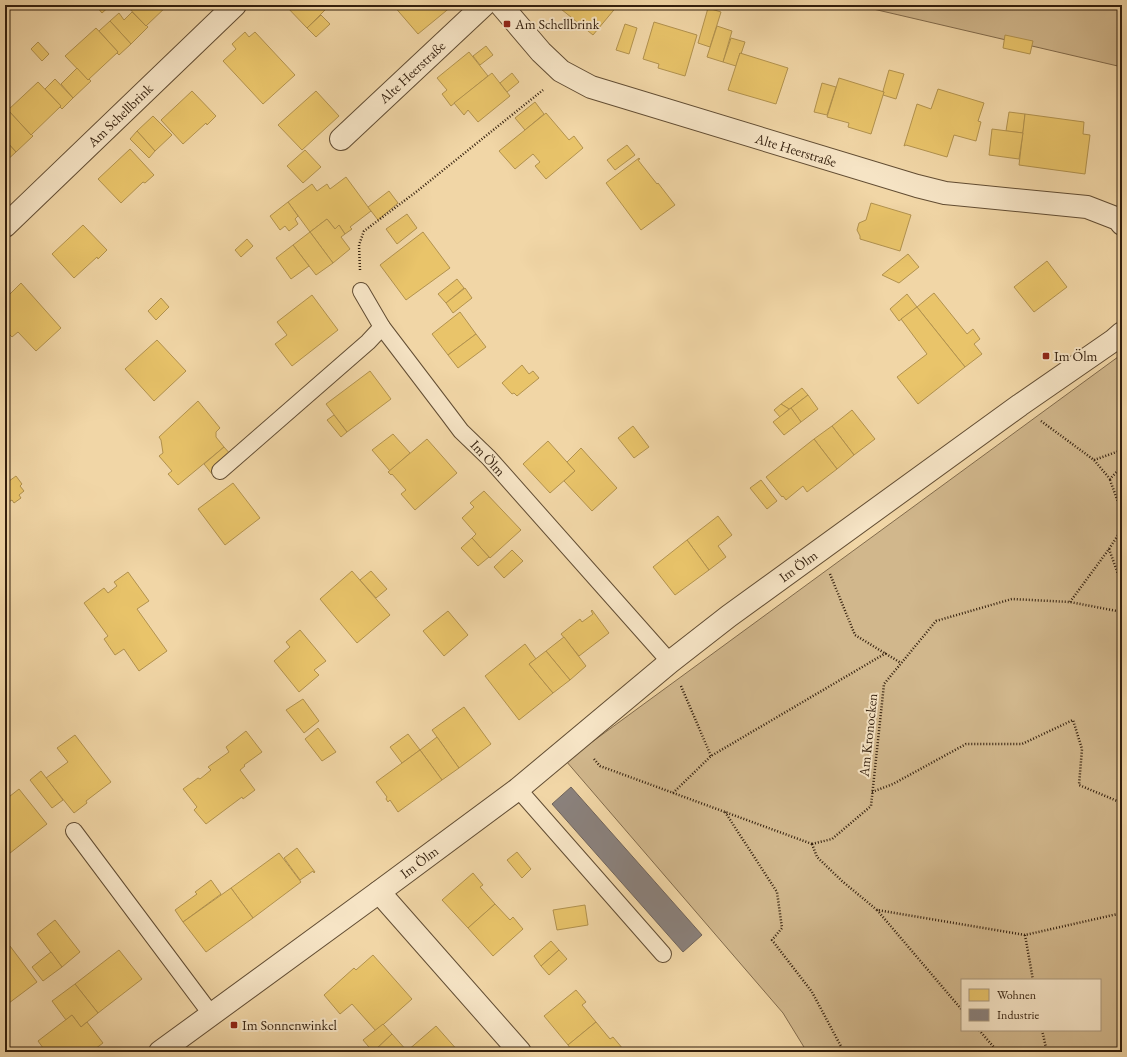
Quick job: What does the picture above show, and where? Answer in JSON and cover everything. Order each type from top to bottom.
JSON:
[{"type":"street","name":"Am Schellbrink","points":[[5,226],[234,5]]},
{"type":"street","name":"Alte Heerstraße","points":[[341,139],[484,5]]},
{"type":"street","name":"Alte Heerstraße","points":[[501,5],[541,52],[561,71],[598,90],[916,186],[945,193],[1087,208],[1118,219],[1122,224]]},
{"type":"street","name":"Im Ölm","points":[[160,1052],[518,789],[670,662],[729,616],[1122,333]]},
{"type":"street","points":[[379,892],[520,1052]]},
{"type":"lane","name":"Im Ölm","points":[[361,292],[382,326],[462,431],[489,458],[670,662]]},
{"type":"lane","points":[[220,471],[368,342],[382,326]]},
{"type":"lane","points":[[518,789],[663,954]]},
{"type":"lane","points":[[74,831],[212,1014]]},
{"type":"path","points":[[361,292],[359,245],[364,231],[416,192],[544,89],[561,71]]},
{"type":"path","points":[[1020,405],[1094,460],[1110,479],[1122,513]]},
{"type":"path","points":[[1094,460],[1122,450]]},
{"type":"path","points":[[1110,479],[1122,466]]},
{"type":"path","points":[[1070,602],[1122,529]]},
{"type":"path","points":[[1109,549],[1122,585]]},
{"type":"path","points":[[814,554],[830,575],[855,635],[901,663]]},
{"type":"path","name":"Am Kronocken","points":[[812,844],[832,838],[871,806],[884,684],[936,621],[1012,599],[1070,602],[1122,612]]},
{"type":"path","points":[[673,793],[711,756],[886,654]]},
{"type":"path","points":[[670,662],[711,756]]},
{"type":"path","points":[[872,792],[892,784],[966,744],[1022,744],[1073,720],[1082,749],[1079,785],[1122,803]]},
{"type":"path","points":[[577,740],[600,766],[812,844],[817,858],[842,882],[877,910],[961,1009]]},
{"type":"path","points":[[725,812],[777,892],[782,928],[772,940],[812,992],[844,1052]]},
{"type":"path","points":[[877,910],[1025,935],[1122,913]]},
{"type":"path","points":[[1025,935],[1033,979]]},
{"type":"path","points":[[980,1031],[998,1052]]},
{"type":"path","points":[[1042,1031],[1047,1052]]},
{"type":"shaded area","points":[[856,5],[1122,5],[1122,67]]},
{"type":"shaded area","points":[[1122,354],[1122,1052],[807,1052],[783,1013],[566,761]]},
{"type":"building: Wohnen","points":[[95,5],[111,5],[102,13]]},
{"type":"building: Wohnen","points":[[126,5],[168,5],[146,26]]},
{"type":"building: Wohnen","points":[[285,5],[334,5],[331,8],[329,6],[307,28]]},
{"type":"building: Wohnen","points":[[393,5],[451,5],[452,6],[418,34]]},
{"type":"building: Wohnen","points":[[556,5],[618,5],[593,35]]},
{"type":"building: Wohnen","points":[[708,8],[721,12],[710,47],[698,43]]},
{"type":"building: Wohnen","points":[[132,12],[148,27],[131,44],[110,21],[119,13],[124,20]]},
{"type":"building: Wohnen","points":[[321,15],[330,24],[316,37],[307,28]]},
{"type":"building: Wohnen","points":[[110,21],[131,44],[119,55],[99,31]]},
{"type":"building: Wohnen","points":[[654,22],[697,35],[685,76],[658,68],[659,64],[643,59]]},
{"type":"building: Wohnen","points":[[625,24],[637,28],[629,54],[616,50]]},
{"type":"building: Wohnen","points":[[717,26],[732,31],[723,62],[707,57]]},
{"type":"building: Wohnen","points":[[96,28],[118,52],[88,80],[65,56]]},
{"type":"building: Wohnen","points":[[245,32],[249,37],[255,32],[295,75],[263,104],[223,61],[236,49],[232,44]]},
{"type":"building: Wohnen","points":[[1005,35],[1033,41],[1030,54],[1003,48]]},
{"type":"building: Wohnen","points":[[731,38],[745,42],[736,66],[723,62]]},
{"type":"building: Wohnen","points":[[38,42],[49,54],[42,61],[31,49]]},
{"type":"building: Wohnen","points":[[486,46],[493,55],[480,65],[473,56]]},
{"type":"building: Wohnen","points":[[469,52],[488,76],[451,106],[442,94],[447,90],[437,78]]},
{"type":"building: Wohnen","points":[[740,53],[788,68],[776,104],[728,90]]},
{"type":"building: Wohnen","points":[[77,68],[88,80],[89,79],[91,81],[73,98],[61,84]]},
{"type":"building: Wohnen","points":[[889,70],[904,74],[896,99],[883,95]]},
{"type":"building: Wohnen","points":[[492,73],[510,96],[478,122],[468,110],[464,115],[454,103]]},
{"type":"building: Wohnen","points":[[512,73],[519,82],[507,92],[500,83]]},
{"type":"building: Wohnen","points":[[839,78],[884,92],[871,134],[848,127],[849,123],[827,117]]},
{"type":"building: Wohnen","points":[[55,79],[73,98],[62,109],[45,89]]},
{"type":"building: Wohnen","points":[[38,82],[61,106],[31,135],[8,110]]},
{"type":"building: Wohnen","points":[[822,83],[836,87],[827,115],[814,112]]},
{"type":"building: Wohnen","points":[[938,89],[984,103],[978,121],[981,122],[976,141],[954,135],[947,157],[906,145],[904,146],[917,104],[931,109]]},
{"type":"building: Wohnen","points":[[192,91],[216,116],[183,144],[161,120]]},
{"type":"building: Wohnen","points":[[316,91],[339,116],[302,150],[278,125]]},
{"type":"building: Wohnen","points":[[535,102],[544,114],[525,130],[515,118]]},
{"type":"building: Wohnen","points":[[8,110],[33,136],[16,152],[5,140],[5,113]]},
{"type":"building: Wohnen","points":[[1009,112],[1025,114],[1023,133],[1006,131]]},
{"type":"building: Wohnen","points":[[546,113],[569,140],[574,136],[583,148],[546,179],[535,166],[540,162],[533,154],[515,169],[499,151]]},
{"type":"building: Wohnen","points":[[1025,114],[1084,122],[1083,134],[1090,135],[1085,174],[1019,165]]},
{"type":"building: Wohnen","points":[[153,116],[172,135],[155,151],[137,131]]},
{"type":"building: Wohnen","points":[[992,129],[1023,133],[1019,159],[989,155]]},
{"type":"building: Wohnen","points":[[137,131],[155,151],[149,158],[130,139]]},
{"type":"building: Wohnen","points":[[5,140],[16,152],[5,162]]},
{"type":"building: Wohnen","points":[[627,145],[635,155],[615,170],[607,160]]},
{"type":"building: Wohnen","points":[[130,149],[154,175],[145,183],[143,182],[121,203],[98,179]]},
{"type":"building: Wohnen","points":[[305,150],[321,167],[303,183],[287,166]]},
{"type":"building: Wohnen","points":[[639,158],[640,159],[638,160],[675,205],[641,230],[606,183]]},
{"type":"building: Wohnen","points":[[346,177],[371,211],[350,227],[352,229],[345,234],[339,225],[335,229],[327,219],[310,232],[288,202],[312,184],[317,191],[327,184],[330,189]]},
{"type":"building: Wohnen","points":[[389,191],[398,203],[378,220],[368,207]]},
{"type":"building: Wohnen","points":[[288,202],[298,216],[295,219],[298,224],[289,231],[285,226],[280,230],[270,216]]},
{"type":"building: Wohnen","points":[[871,203],[911,215],[900,251],[860,239],[857,230],[859,223],[866,220]]},
{"type":"building: Wohnen","points":[[407,214],[417,228],[397,244],[386,229]]},
{"type":"building: Wohnen","points":[[327,219],[335,229],[339,225],[345,234],[341,237],[350,249],[333,263],[310,232]]},
{"type":"building: Wohnen","points":[[83,225],[107,250],[74,278],[52,254]]},
{"type":"building: Wohnen","points":[[310,232],[333,263],[316,275],[293,245]]},
{"type":"building: Wohnen","points":[[423,232],[450,268],[406,300],[380,265]]},
{"type":"building: Wohnen","points":[[247,239],[253,246],[241,257],[235,250]]},
{"type":"building: Wohnen","points":[[293,245],[309,266],[291,279],[276,258]]},
{"type":"building: Wohnen","points":[[908,254],[919,267],[899,283],[882,275]]},
{"type":"building: Wohnen","points":[[1047,261],[1067,287],[1034,312],[1014,287]]},
{"type":"building: Wohnen","points":[[457,279],[464,288],[446,303],[438,294]]},
{"type":"building: Wohnen","points":[[21,283],[61,328],[36,351],[18,332],[12,337],[5,330],[5,299]]},
{"type":"building: Wohnen","points":[[465,288],[472,298],[453,313],[446,303]]},
{"type":"building: Wohnen","points":[[934,293],[967,334],[973,329],[980,339],[974,344],[982,354],[965,367],[917,307]]},
{"type":"building: Wohnen","points":[[907,294],[917,307],[899,321],[890,309]]},
{"type":"building: Wohnen","points":[[312,295],[338,330],[292,366],[275,344],[287,335],[277,322]]},
{"type":"building: Wohnen","points":[[161,298],[169,307],[156,320],[148,311]]},
{"type":"building: Wohnen","points":[[917,307],[965,367],[918,404],[897,377],[927,354],[901,319]]},
{"type":"building: Wohnen","points":[[460,312],[476,334],[448,355],[432,334]]},
{"type":"building: Wohnen","points":[[476,334],[486,347],[458,368],[448,355]]},
{"type":"building: Wohnen","points":[[157,340],[186,371],[154,401],[125,369]]},
{"type":"building: Wohnen","points":[[522,365],[529,374],[533,371],[539,378],[517,396],[514,393],[512,394],[502,383]]},
{"type":"building: Wohnen","points":[[370,371],[391,399],[347,432],[326,404]]},
{"type":"building: Wohnen","points":[[802,388],[808,395],[791,408],[789,409],[781,404]]},
{"type":"building: Wohnen","points":[[808,395],[818,409],[801,422],[791,408]]},
{"type":"building: Wohnen","points":[[198,401],[220,428],[216,432],[216,437],[224,447],[178,485],[168,474],[172,471],[159,456],[163,453],[161,440],[159,437]]},
{"type":"building: Wohnen","points":[[781,404],[789,409],[780,417],[774,410]]},
{"type":"building: Wohnen","points":[[791,408],[801,422],[784,435],[773,422]]},
{"type":"building: Wohnen","points":[[852,410],[875,439],[854,455],[832,426]]},
{"type":"building: Wohnen","points":[[334,415],[347,432],[341,437],[327,420]]},
{"type":"building: Wohnen","points":[[633,426],[649,447],[634,458],[618,438]]},
{"type":"building: Wohnen","points":[[832,426],[854,455],[837,469],[814,439]]},
{"type":"building: Wohnen","points":[[393,434],[410,453],[390,471],[372,450]]},
{"type":"building: Wohnen","points":[[427,439],[457,473],[415,510],[401,494],[406,490],[392,474],[391,475],[388,472]]},
{"type":"building: Wohnen","points":[[814,439],[837,469],[807,492],[803,486],[786,500],[766,477]]},
{"type":"building: Wohnen","points":[[548,441],[575,471],[550,493],[523,464]]},
{"type":"building: Wohnen","points":[[224,447],[232,456],[236,454],[212,474],[204,464]]},
{"type":"building: Wohnen","points":[[581,448],[617,488],[592,511],[564,481],[575,471],[567,462]]},
{"type":"building: Wohnen","points":[[16,476],[22,484],[20,486],[24,491],[19,495],[21,498],[14,503],[12,500],[7,503],[5,501],[5,484]]},
{"type":"building: Wohnen","points":[[761,480],[777,501],[767,509],[750,488]]},
{"type":"building: Wohnen","points":[[233,483],[260,518],[225,545],[198,509]]},
{"type":"building: Wohnen","points":[[484,491],[521,530],[490,558],[472,538],[476,534],[462,518],[474,507],[470,503]]},
{"type":"building: Wohnen","points":[[718,516],[732,535],[718,546],[726,557],[709,570],[687,540]]},
{"type":"building: Wohnen","points":[[472,538],[489,557],[478,566],[461,548]]},
{"type":"building: Wohnen","points":[[687,540],[709,570],[675,595],[653,567]]},
{"type":"building: Wohnen","points":[[512,550],[523,561],[504,578],[494,567]]},
{"type":"building: Wohnen","points":[[352,571],[390,615],[357,643],[320,599]]},
{"type":"building: Wohnen","points":[[371,571],[387,589],[376,598],[360,580]]},
{"type":"building: Wohnen","points":[[128,572],[149,601],[137,609],[167,651],[139,671],[124,649],[115,655],[104,639],[108,636],[84,603],[104,588],[108,593],[117,586],[114,582]]},
{"type":"building: Wohnen","points":[[592,610],[609,633],[579,656],[561,634],[580,619],[582,622],[593,614],[591,611]]},
{"type":"building: Wohnen","points":[[448,611],[468,635],[444,656],[423,631]]},
{"type":"building: Wohnen","points":[[300,630],[326,661],[314,670],[319,675],[299,692],[274,661],[290,647],[286,642]]},
{"type":"building: Wohnen","points":[[564,637],[586,666],[570,680],[546,651]]},
{"type":"building: Wohnen","points":[[525,644],[536,659],[529,664],[553,693],[519,720],[485,676]]},
{"type":"building: Wohnen","points":[[546,651],[570,680],[553,693],[529,664]]},
{"type":"building: Wohnen","points":[[303,699],[319,721],[304,733],[286,710]]},
{"type":"building: Wohnen","points":[[464,707],[491,744],[459,768],[432,730]]},
{"type":"building: Wohnen","points":[[318,728],[336,752],[322,761],[305,739]]},
{"type":"building: Wohnen","points":[[246,731],[262,752],[244,765],[245,766],[240,770],[255,790],[243,799],[242,797],[206,824],[194,810],[197,807],[183,789],[198,778],[200,779],[211,770],[208,767],[229,752],[226,747]]},
{"type":"building: Wohnen","points":[[408,734],[420,750],[402,763],[390,747]]},
{"type":"building: Wohnen","points":[[75,735],[111,782],[86,801],[87,803],[74,813],[46,778],[68,762],[57,748]]},
{"type":"building: Wohnen","points":[[437,737],[459,768],[442,780],[420,750]]},
{"type":"building: Wohnen","points":[[420,750],[442,780],[398,812],[390,800],[388,802],[386,799],[387,797],[376,782]]},
{"type":"building: Wohnen","points":[[41,771],[63,800],[52,808],[30,780]]},
{"type":"building: Wohnen","points":[[19,789],[47,824],[5,857],[5,800]]},
{"type":"building: Wohnen","points":[[297,848],[315,872],[314,873],[313,871],[300,880],[284,858]]},
{"type":"building: Wohnen","points":[[517,852],[531,869],[522,878],[507,860]]},
{"type":"building: Wohnen","points":[[279,853],[301,882],[253,918],[231,888]]},
{"type":"building: Wohnen","points":[[473,873],[483,885],[480,887],[495,904],[468,928],[442,900]]},
{"type":"building: Wohnen","points":[[211,880],[221,894],[183,922],[175,910],[197,894],[195,892]]},
{"type":"building: Wohnen","points":[[231,888],[253,918],[206,952],[183,922]]},
{"type":"building: Wohnen","points":[[495,904],[510,920],[513,917],[523,929],[493,956],[468,928]]},
{"type":"building: Wohnen","points":[[585,905],[588,925],[557,930],[553,910]]},
{"type":"building: Wohnen","points":[[55,920],[80,952],[62,967],[37,934]]},
{"type":"building: Wohnen","points":[[551,941],[559,950],[541,966],[534,956]]},
{"type":"building: Wohnen","points":[[10,946],[37,982],[5,1006],[5,949]]},
{"type":"building: Wohnen","points":[[119,950],[142,979],[98,1013],[75,984]]},
{"type":"building: Wohnen","points":[[559,950],[567,959],[549,975],[541,966]]},
{"type":"building: Wohnen","points":[[51,952],[62,967],[43,981],[32,967]]},
{"type":"building: Wohnen","points":[[373,955],[412,999],[376,1031],[352,1004],[340,1014],[324,995],[354,968],[356,970]]},
{"type":"building: Wohnen","points":[[75,984],[98,1013],[81,1027],[72,1015],[66,1020],[52,1001]]},
{"type":"building: Wohnen","points":[[576,990],[586,1002],[582,1005],[596,1022],[568,1045],[544,1016]]},
{"type":"building: Wohnen","points":[[72,1015],[81,1027],[87,1022],[103,1043],[91,1052],[46,1052],[38,1041]]},
{"type":"building: Wohnen","points":[[596,1022],[610,1039],[613,1037],[623,1049],[619,1052],[573,1052],[568,1045]]},
{"type":"building: Wohnen","points":[[383,1024],[392,1034],[373,1052],[363,1040]]},
{"type":"building: Wohnen","points":[[436,1026],[459,1052],[406,1052],[407,1051]]},
{"type":"building: Wohnen","points":[[392,1034],[407,1051],[406,1052],[373,1052]]},
{"type":"building: Industrie","points":[[571,787],[702,935],[683,952],[552,804]]},
{"type":"place","name":"Am Schellbrink","points":[[507,24]]},
{"type":"place","name":"Im Ölm","points":[[1046,356]]},
{"type":"place","name":"Im Sonnenwinkel","points":[[234,1025]]}]
